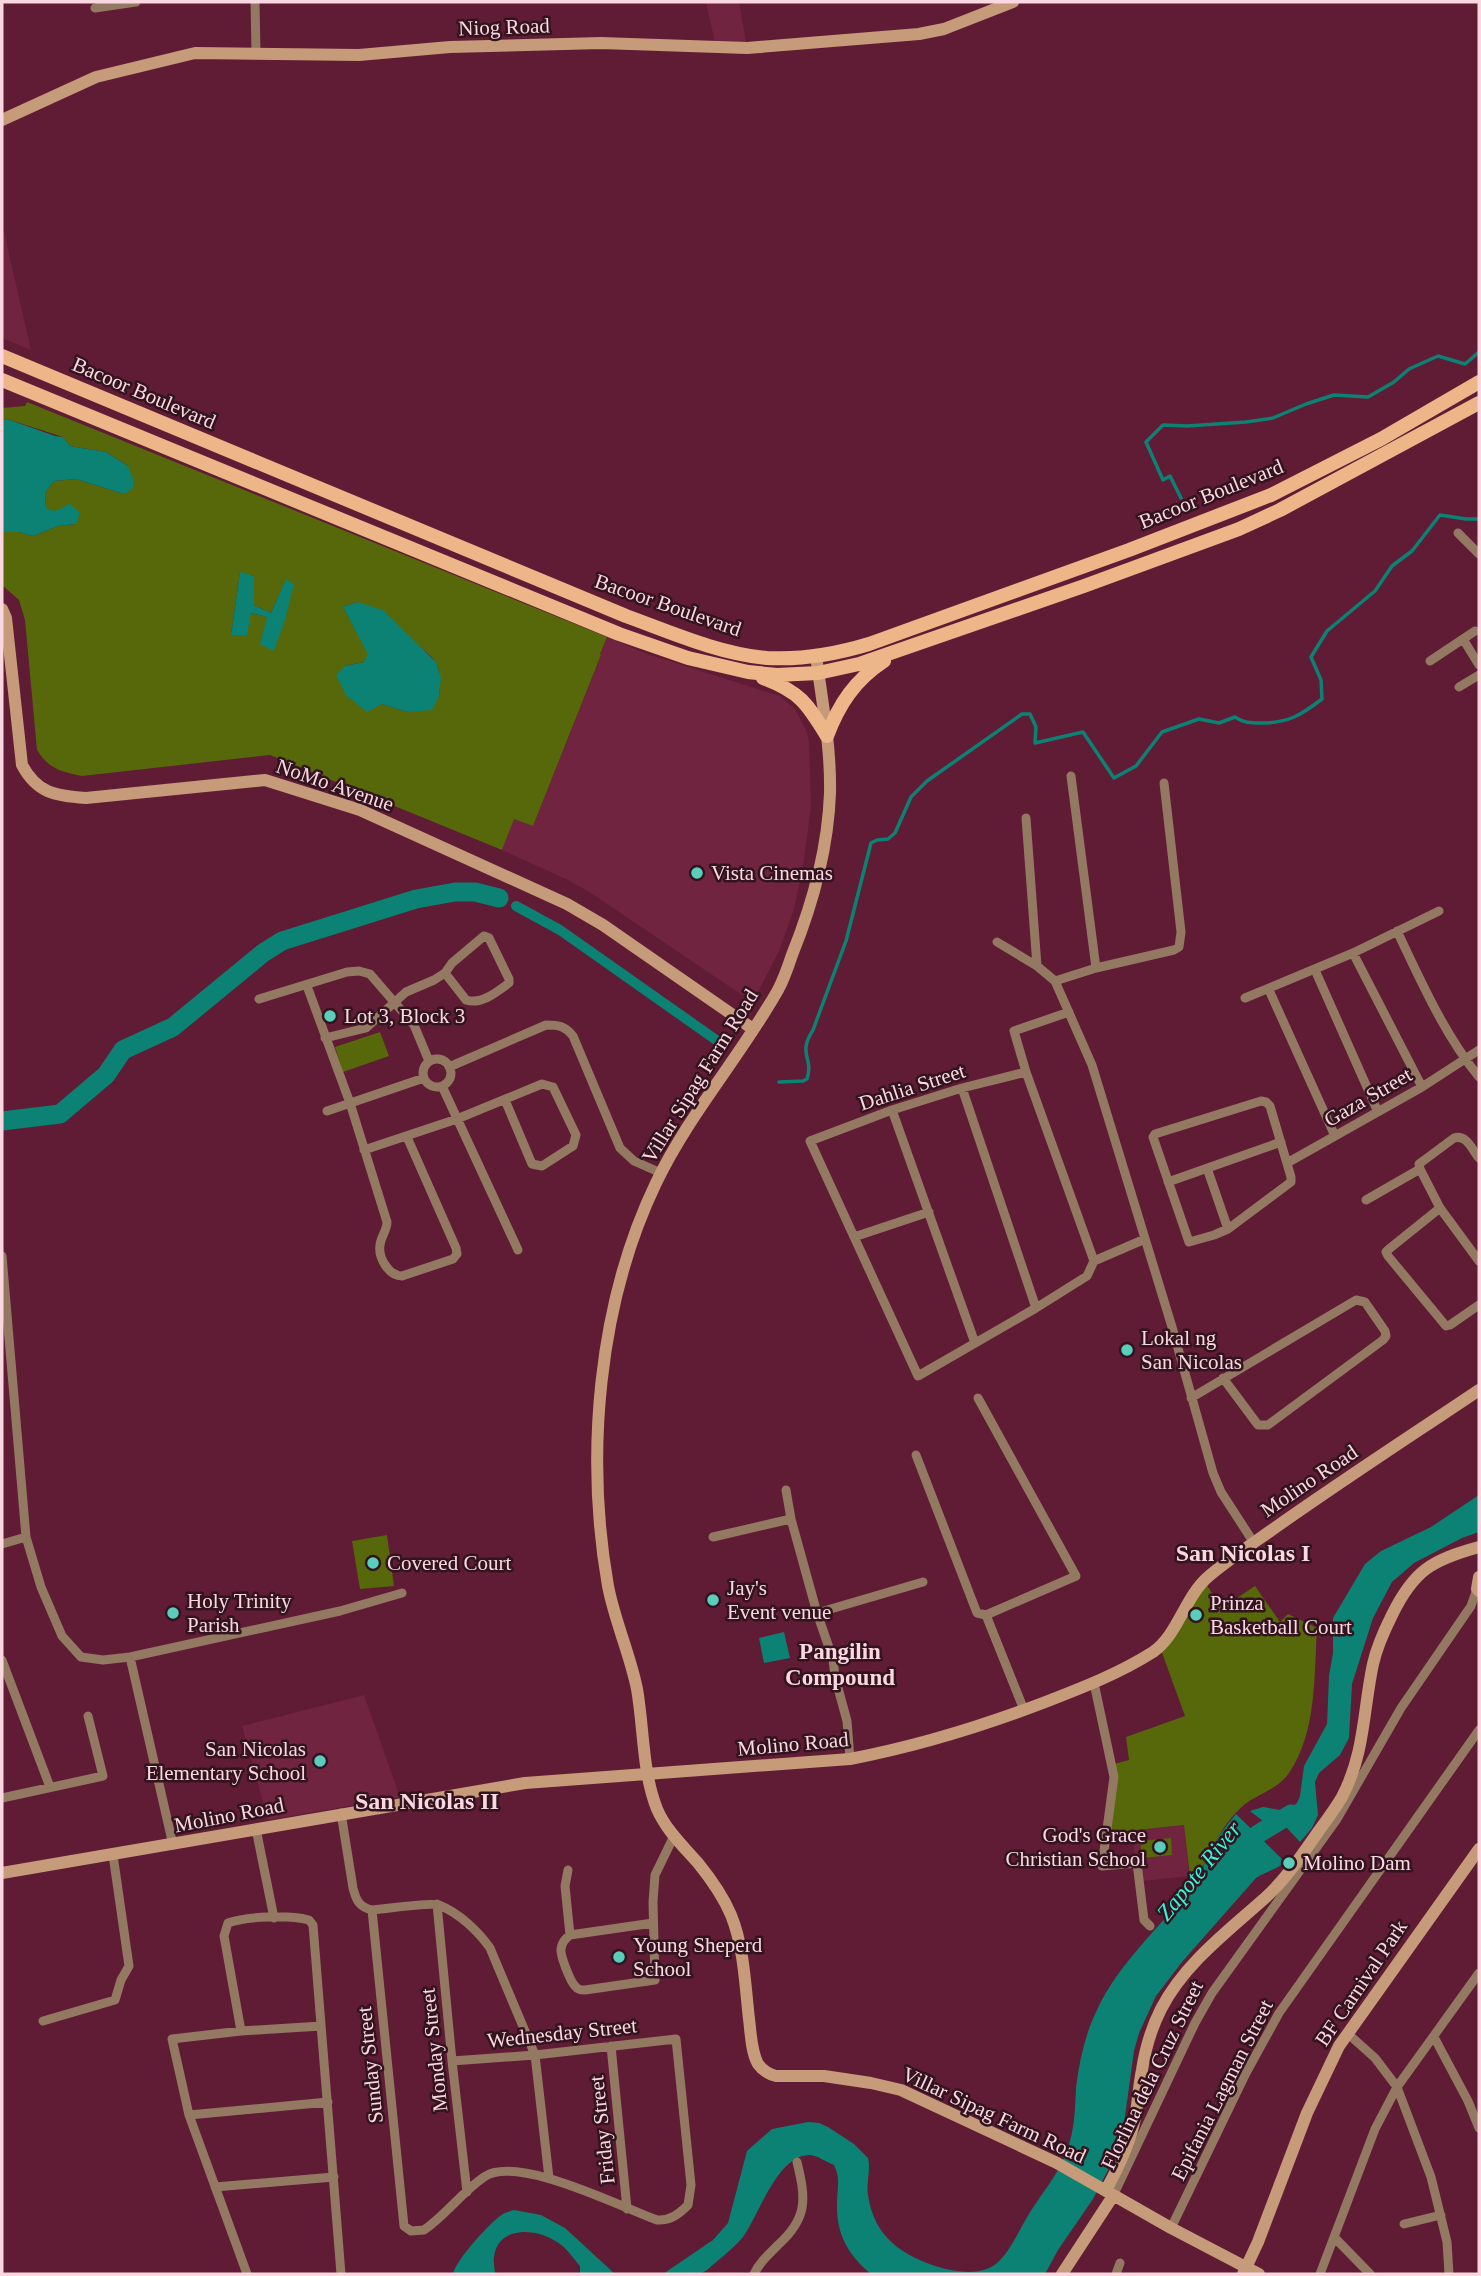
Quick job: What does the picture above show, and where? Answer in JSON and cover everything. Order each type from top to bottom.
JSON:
[{"type":"main road","name":"Niog Road","points":[[2,120],[96,77],[195,53],[359,55],[450,47],[601,43],[747,48],[919,34],[944,29],[1013,2]]},
{"type":"main road","name":"Bacoor Boulevard","points":[[2,356],[626,616],[701,643],[748,655],[786,658],[816,656],[850,649],[903,632],[1129,551],[1271,495],[1381,439],[1479,382]]},
{"type":"main road","name":"Bacoor Boulevard","points":[[2,380],[619,634],[688,658],[748,672],[777,675],[818,673],[894,653],[1239,529],[1280,510],[1479,403]]},
{"type":"main road","name":"NoMo Avenue","points":[[2,609],[6,618],[22,765],[30,780],[44,790],[64,797],[86,798],[265,780],[360,810],[567,904],[603,925],[753,1029]]},
{"type":"main road","points":[[827,736],[835,714],[849,692],[872,669],[894,653]]},
{"type":"main road","name":"Villar Sipag Farm Road","points":[[816,656],[827,736],[830,792],[816,890],[808,917],[779,988],[701,1103],[661,1173],[641,1216],[615,1298],[607,1336],[599,1436],[600,1510],[614,1615],[638,1692],[647,1773],[659,1813],[674,1836],[716,1887],[739,1936],[752,2047],[761,2068],[776,2076],[824,2076],[871,2083],[901,2091],[1057,2163],[1250,2272]]},
{"type":"main road","points":[[748,672],[783,685],[795,693],[809,706],[827,736]]},
{"type":"main road","name":"Molino Road","points":[[2,1873],[525,1783],[850,1759],[924,1743],[1024,1710],[1094,1683],[1157,1649],[1202,1582],[1254,1542],[1479,1390]]},
{"type":"main road","points":[[1106,2191],[1129,2143],[1142,2070],[1160,2011],[1182,1980],[1227,1929],[1267,1897],[1290,1871],[1341,1799],[1360,1749],[1379,1641],[1404,1591],[1412,1580],[1442,1558],[1479,1547]]},
{"type":"main road","name":"BF Carnival Park","points":[[1250,2272],[1307,2113],[1326,2070],[1347,2034],[1479,1849]]},
{"type":"main road","name":"Florlina dela Cruz Street","points":[[1062,2274],[1106,2191]]},
{"type":"street","points":[[95,8],[136,2]]},
{"type":"street","points":[[255,2],[256,53]]},
{"type":"street","points":[[1458,533],[1479,554]]},
{"type":"street","points":[[1430,661],[1475,631]]},
{"type":"street","points":[[1463,639],[1479,665]]},
{"type":"street","points":[[1459,687],[1479,675]]},
{"type":"street","points":[[1071,776],[1096,968]]},
{"type":"street","points":[[1055,981],[1179,947],[1181,941],[1164,783]]},
{"type":"street","points":[[1026,818],[1037,966]]},
{"type":"street","points":[[1245,999],[1353,953],[1439,911]]},
{"type":"street","points":[[1397,931],[1419,977],[1465,1059],[1479,1077]]},
{"type":"street","points":[[326,1038],[366,1028],[406,992],[445,973],[452,962],[484,936],[489,938],[509,983],[487,997],[470,1002],[445,973]]},
{"type":"street","points":[[996,942],[1037,966],[1055,981],[1092,1065],[1172,1327],[1213,1473],[1221,1492],[1254,1542]]},
{"type":"street","points":[[1353,953],[1422,1087]]},
{"type":"street","points":[[1315,970],[1378,1112]]},
{"type":"street","points":[[260,999],[347,972],[370,974],[414,1025],[429,1061]]},
{"type":"street","points":[[307,986],[350,1103],[387,1222],[380,1251],[389,1272],[395,1276],[453,1259],[457,1254],[457,1248],[407,1137]]},
{"type":"street","points":[[1269,990],[1335,1136]]},
{"type":"street","points":[[1069,1012],[1014,1031],[1026,1072],[1094,1261]]},
{"type":"street","points":[[449,1067],[545,1025],[559,1024],[567,1028],[573,1036],[620,1148],[634,1161],[661,1173]]},
{"type":"street","name":"Gaza Street","points":[[1287,1163],[1422,1087],[1479,1050]]},
{"type":"street","points":[[443,1060],[449,1067],[449,1079],[442,1086],[432,1086],[424,1078],[424,1068],[429,1061],[443,1060]]},
{"type":"street","name":"Dahlia Street","points":[[854,1237],[810,1141],[892,1110],[1026,1072]]},
{"type":"street","points":[[327,1111],[424,1078]]},
{"type":"street","points":[[364,1150],[457,1119],[537,1085],[548,1084],[553,1087],[576,1135],[573,1146],[542,1167],[532,1164],[505,1100]]},
{"type":"street","points":[[442,1086],[518,1250]]},
{"type":"street","points":[[962,1088],[1036,1308]]},
{"type":"street","points":[[1261,1101],[1270,1106],[1291,1177],[1288,1186],[1228,1229],[1189,1242],[1168,1182],[1153,1137],[1155,1134],[1261,1101]]},
{"type":"street","points":[[892,1110],[975,1343]]},
{"type":"street","points":[[1479,1158],[1460,1136],[1419,1164],[1440,1208],[1479,1262]]},
{"type":"street","points":[[1168,1182],[1281,1142]]},
{"type":"street","points":[[1207,1168],[1228,1229]]},
{"type":"street","points":[[1366,1200],[1420,1169]]},
{"type":"street","points":[[1440,1208],[1389,1249],[1388,1256],[1446,1326],[1479,1305]]},
{"type":"street","points":[[929,1212],[854,1237],[918,1376],[1087,1276],[1094,1261],[1145,1240]]},
{"type":"street","points":[[2,1256],[4,1336],[26,1536],[41,1587],[62,1636],[81,1657],[103,1660],[130,1657],[340,1611],[402,1593]]},
{"type":"street","points":[[1191,1398],[1223,1378],[1356,1300],[1364,1302],[1385,1331],[1383,1340],[1268,1425],[1258,1425],[1223,1378]]},
{"type":"street","points":[[916,1455],[977,1612],[986,1615],[1076,1576],[978,1398]]},
{"type":"street","points":[[786,1490],[791,1519],[817,1613],[833,1659],[847,1721],[850,1759]]},
{"type":"street","points":[[713,1537],[791,1519]]},
{"type":"street","points":[[2,1544],[26,1536]]},
{"type":"street","points":[[817,1613],[923,1582]]},
{"type":"street","name":"Florlina dela Cruz Street","points":[[1106,2191],[1122,2180],[1195,2023],[1212,1993],[1337,1819],[1401,1707],[1471,1606],[1478,1586]]},
{"type":"street","points":[[986,1615],[1024,1710]]},
{"type":"street","points":[[130,1657],[173,1845]]},
{"type":"street","points":[[2,1660],[50,1787]]},
{"type":"street","points":[[1094,1683],[1114,1777],[1102,1866],[1137,1863],[1144,1920],[1150,1926]]},
{"type":"street","points":[[2,1798],[103,1776],[88,1716]]},
{"type":"street","name":"Epifania Lagman Street","points":[[1171,2228],[1246,2073],[1279,2013],[1479,1730]]},
{"type":"street","points":[[341,1813],[355,1898],[364,1908],[372,1910],[437,1904],[470,1926],[490,1948],[535,2055],[549,2178]]},
{"type":"street","points":[[256,1829],[274,1918]]},
{"type":"street","points":[[653,1923],[570,1935],[561,1945],[561,1954],[575,1986],[585,1990],[655,1980],[655,1875],[674,1836]]},
{"type":"street","points":[[43,2021],[115,2000],[129,1966],[113,1855]]},
{"type":"street","points":[[568,1870],[565,1886],[570,1935]]},
{"type":"street","name":"Monday Street","points":[[437,1904],[467,2192]]},
{"type":"street","name":"Sunday Street","points":[[372,1910],[404,2226],[411,2231],[424,2230],[467,2192]]},
{"type":"street","points":[[241,2031],[224,1936],[225,1927],[236,1920],[309,1920],[313,1925],[341,2274]]},
{"type":"street","points":[[1320,2274],[1375,2129],[1397,2087],[1478,1980]]},
{"type":"street","points":[[247,2274],[189,2115],[172,2039],[321,2026]]},
{"type":"street","points":[[1347,2034],[1375,2058],[1397,2087],[1420,2144],[1441,2215],[1447,2242],[1448,2274]]},
{"type":"street","points":[[1434,2036],[1479,2128]]},
{"type":"street","name":"Wednesday Street","points":[[452,2061],[535,2055],[676,2039],[691,2185],[688,2205],[673,2218],[665,2221],[627,2209]]},
{"type":"street","name":"Friday Street","points":[[611,2046],[627,2209]]},
{"type":"street","points":[[189,2115],[328,2102]]},
{"type":"street","points":[[754,2274],[759,2263],[793,2231],[803,2209],[803,2187],[797,2162]]},
{"type":"street","points":[[467,2192],[485,2176],[493,2173],[523,2172],[549,2178],[627,2209]]},
{"type":"street","points":[[215,2187],[334,2177]]},
{"type":"street","points":[[1404,2224],[1441,2215]]},
{"type":"street","points":[[1334,2237],[1370,2274]]},
{"type":"street","points":[[1116,2274],[1120,2263]]},
{"type":"shaded area","points":[[706,2],[739,2],[747,48],[716,47]]},
{"type":"shaded area","points":[[4,232],[31,350],[2,338]]},
{"type":"shaded area","points":[[27,402],[607,637],[533,826],[514,819],[502,850],[270,755],[82,776],[62,771],[46,762],[37,750],[25,620],[19,600],[2,585],[2,532],[19,532],[33,536],[58,526],[76,524],[46,508],[45,493],[54,481],[76,479],[124,494],[128,466],[106,452],[70,446],[63,437],[7,419],[2,420],[2,408],[25,406]],"holes":[[[240,573],[254,576],[254,605],[271,613],[286,580],[260,644],[268,617],[251,613],[231,635]],[[357,602],[431,656],[439,671],[439,696],[407,712],[382,704],[345,666],[364,662],[369,654],[343,607]]]},
{"type":"shaded area","points":[[7,419],[63,437],[70,446],[106,452],[128,466],[133,488],[124,494],[76,479],[54,481],[45,493],[46,508],[55,511],[70,504],[80,513],[76,524],[58,526],[33,536],[19,532],[2,532],[2,420]]},
{"type":"shaded area","points":[[240,572],[254,576],[254,605],[271,613],[286,579],[294,584],[274,651],[260,644],[267,617],[251,613],[247,635],[231,635]]},
{"type":"shaded area","points":[[357,602],[383,610],[436,662],[441,677],[439,696],[432,710],[407,712],[382,704],[367,712],[346,695],[336,675],[345,666],[364,662],[368,654],[343,607]]},
{"type":"shaded area","points":[[607,637],[647,654],[780,696],[795,709],[806,730],[809,740],[811,807],[802,873],[793,912],[779,951],[759,990],[753,995],[742,995],[591,893],[502,850],[514,819],[533,826]]},
{"type":"shaded area","points":[[380,1032],[389,1056],[343,1072],[335,1047]]},
{"type":"shaded area","points":[[1479,1495],[1479,1532],[1414,1563],[1392,1582],[1373,1618],[1352,1684],[1349,1738],[1340,1755],[1319,1773],[1315,1782],[1318,1815],[1312,1828],[1300,1842],[1285,1826],[1277,1832],[1250,1811],[1263,1807],[1286,1811],[1297,1803],[1304,1766],[1327,1724],[1333,1618],[1365,1564],[1381,1551],[1431,1527]]},
{"type":"shaded area","name":"Covered Court","points":[[387,1535],[394,1586],[360,1589],[352,1541]]},
{"type":"shaded area","points":[[1206,1584],[1222,1608],[1255,1586],[1280,1622],[1288,1614],[1317,1628],[1312,1703],[1305,1740],[1298,1757],[1285,1778],[1245,1804],[1229,1820],[1197,1880],[1190,1877],[1184,1825],[1109,1833],[1114,1764],[1129,1760],[1126,1737],[1185,1716],[1161,1650]]},
{"type":"shaded area","points":[[784,1632],[790,1658],[764,1663],[759,1638]]},
{"type":"shaded area","name":"San Nicolas Elementary School","points":[[364,1695],[400,1797],[268,1820],[242,1726]]},
{"type":"shaded area","points":[[1236,1814],[1285,1862],[1256,1878],[1182,1962],[1156,1996],[1134,2051],[1121,2145],[1093,2199],[1045,2274],[871,2274],[850,2251],[841,2234],[837,2214],[838,2179],[834,2165],[809,2155],[798,2158],[779,2175],[743,2237],[707,2270],[700,2274],[663,2274],[713,2240],[728,2223],[747,2151],[772,2129],[808,2122],[828,2127],[854,2144],[868,2158],[871,2210],[876,2222],[892,2243],[914,2257],[942,2268],[974,2272],[987,2269],[998,2262],[1009,2249],[1067,2152],[1073,2128],[1083,2049],[1105,1994],[1128,1962],[1195,1882],[1217,1840]]},
{"type":"shaded area","name":"God's Grace Christian School","points":[[1184,1825],[1189,1876],[1143,1881],[1140,1860],[1135,1861],[1132,1831]]},
{"type":"shaded area","points":[[1171,1838],[1172,1855],[1142,1858],[1140,1841]]},
{"type":"shaded area","points":[[514,2210],[541,2215],[565,2228],[615,2274],[580,2274],[580,2266],[560,2244],[539,2234],[520,2232],[510,2234],[497,2247],[494,2257],[495,2274],[453,2274],[460,2260],[482,2233],[497,2218]]},
{"type":"waterway","points":[[1181,498],[1170,476],[1163,480],[1146,442],[1163,425],[1246,422],[1273,418],[1334,395],[1368,397],[1394,382],[1409,369],[1438,356],[1465,364],[1479,352]]},
{"type":"waterway","points":[[779,1082],[807,1079],[809,1066],[806,1045],[846,941],[871,843],[888,839],[895,833],[911,797],[927,781],[1022,714],[1030,714],[1036,727],[1035,743],[1083,732],[1114,778],[1136,766],[1162,732],[1199,719],[1219,723],[1235,717],[1247,722],[1261,723],[1279,722],[1294,717],[1322,699],[1321,680],[1311,657],[1327,631],[1375,591],[1392,566],[1412,551],[1440,515],[1479,519]]},
{"type":"waterway","points":[[2,1121],[60,1114],[106,1075],[123,1050],[173,1027],[263,953],[282,941],[416,899],[455,892],[475,892],[499,898]]},
{"type":"waterway","points":[[516,906],[560,930],[719,1042]]},
{"type":"waterway","name":"Zapote River","points":[[1242,1855],[1258,1834],[1291,1814]]},
{"type":"place","name":"Vista Cinemas","points":[[697,873]]},
{"type":"place","name":"Lot 3, Block 3","points":[[330,1016]]},
{"type":"place","name":"Lokal ng San Nicolas","points":[[1127,1350]]},
{"type":"place","name":"Covered Court","points":[[373,1563]]},
{"type":"place","name":"Jay's Event venue","points":[[713,1600]]},
{"type":"place","name":"Holy Trinity Parish","points":[[173,1613]]},
{"type":"place","name":"Prinza Basketball Court","points":[[1196,1615]]},
{"type":"place","name":"San Nicolas Elementary School","points":[[320,1761]]},
{"type":"place","name":"God's Grace Christian School","points":[[1160,1847]]},
{"type":"place","name":"Molino Dam","points":[[1289,1863]]},
{"type":"place","name":"Young Sheperd School","points":[[619,1957]]},
{"type":"district","name":"San Nicolas I","points":[[1243,1553]]},
{"type":"district","name":"Pangilin Compound","points":[[840,1664]]},
{"type":"district","name":"San Nicolas II","points":[[427,1801]]}]
